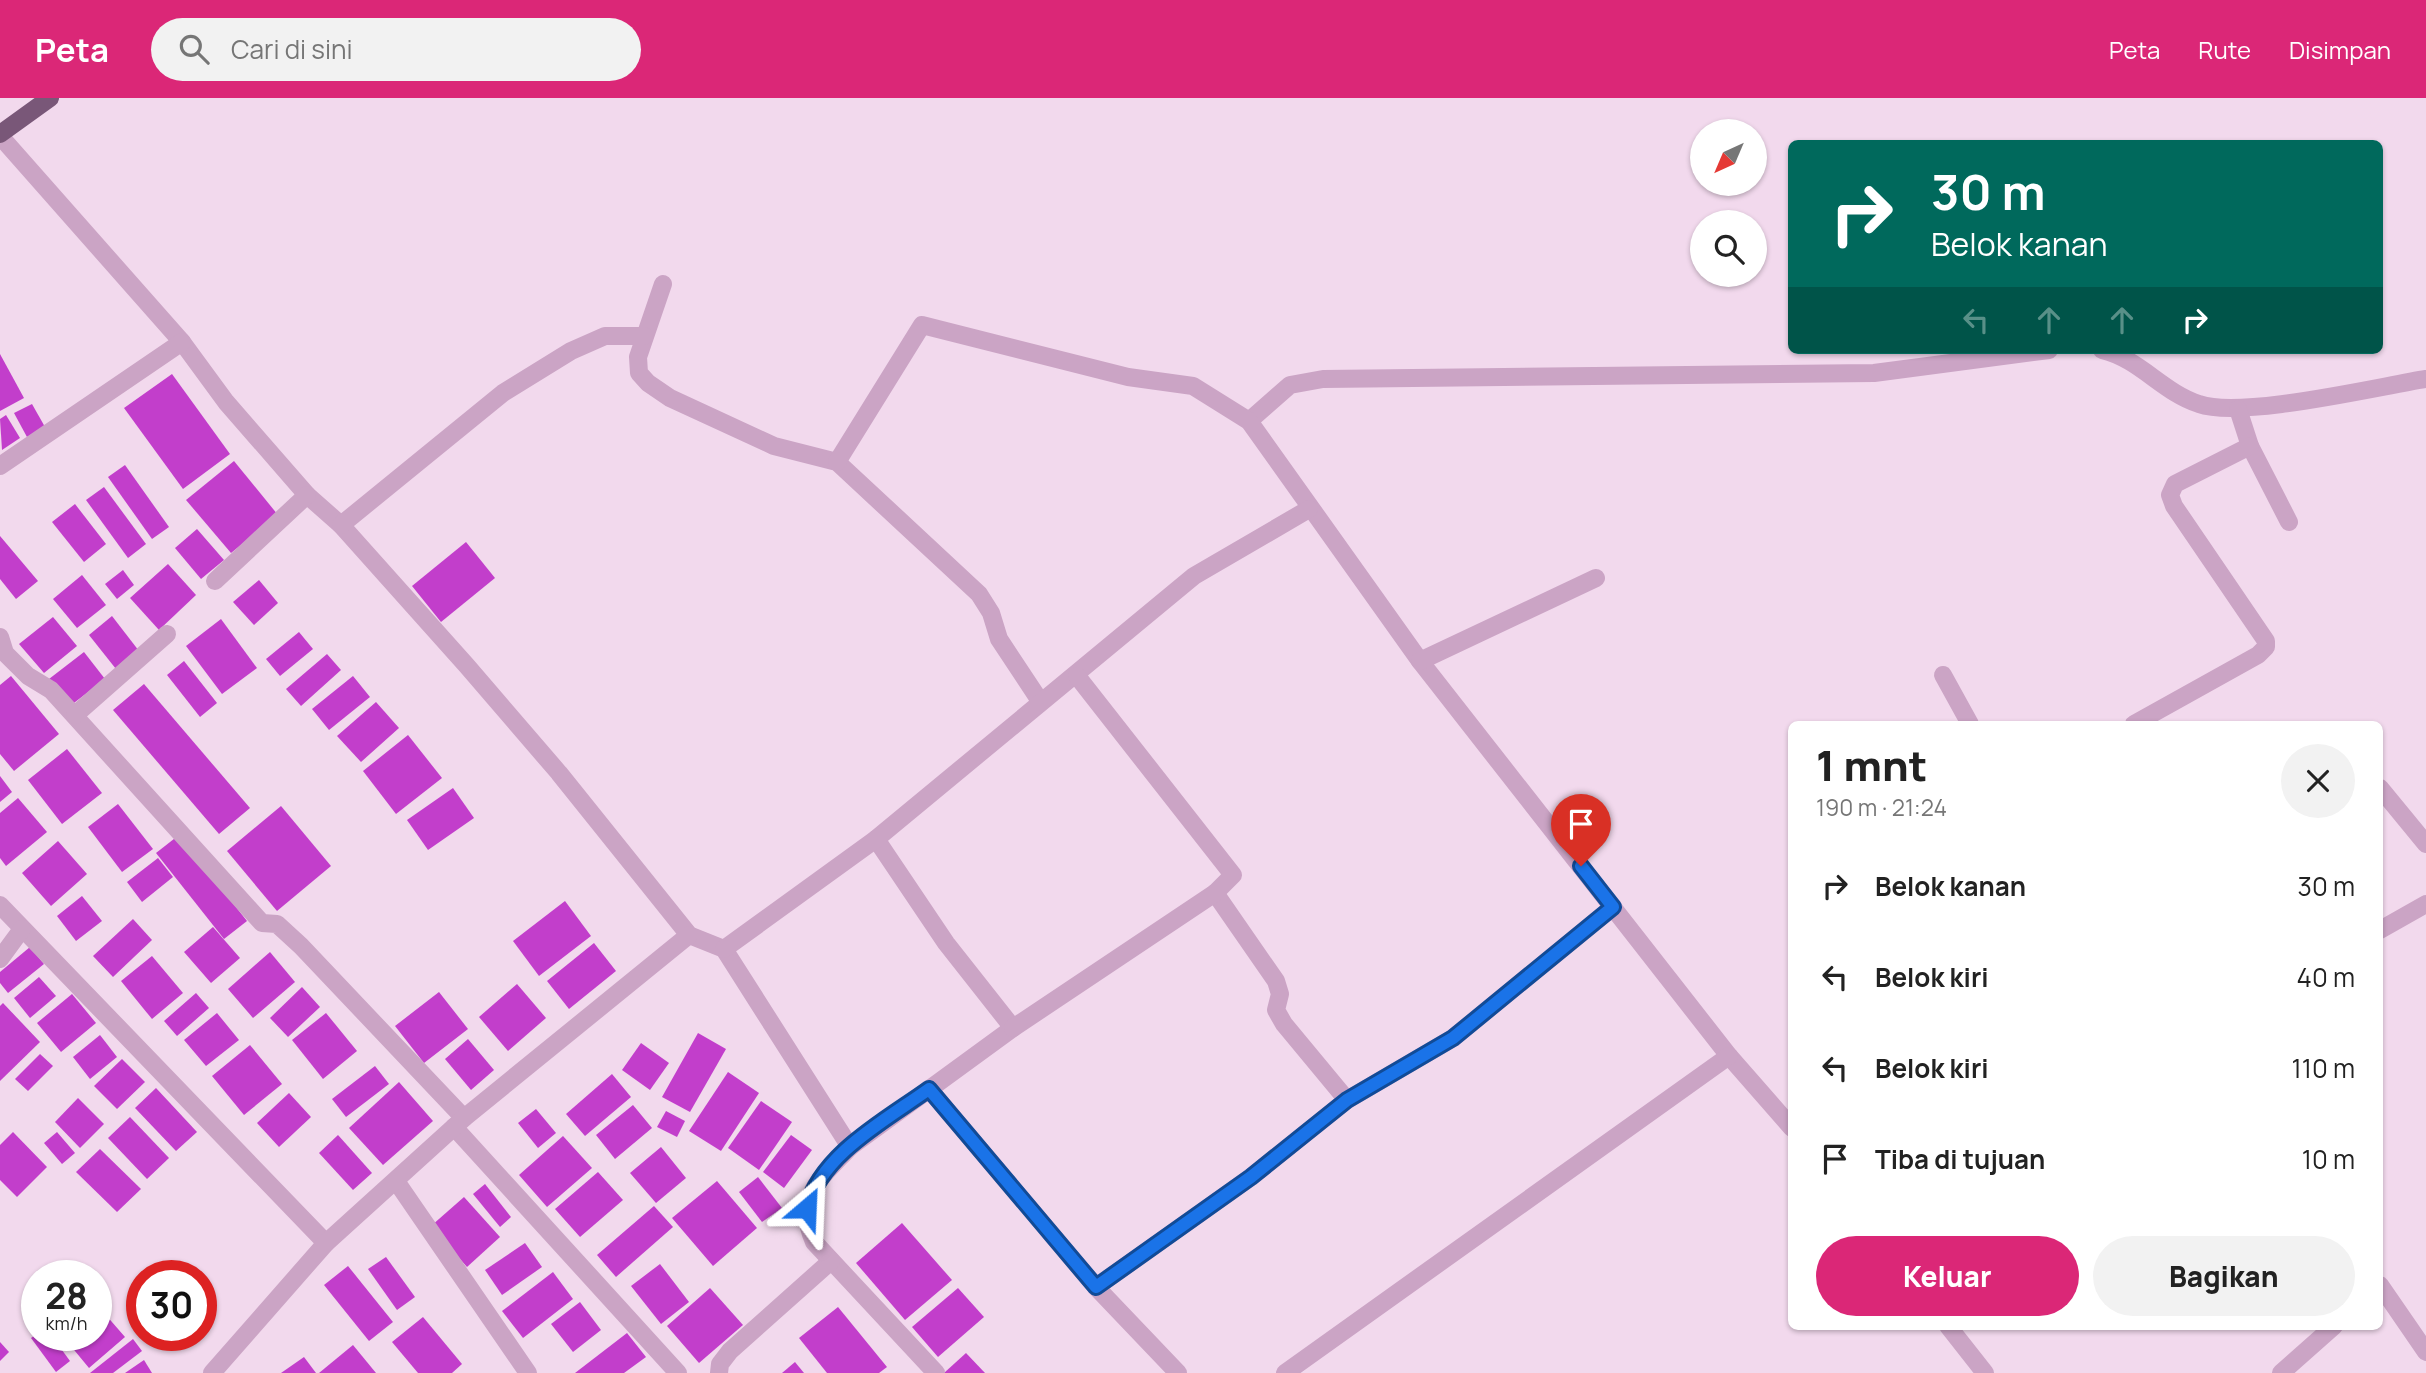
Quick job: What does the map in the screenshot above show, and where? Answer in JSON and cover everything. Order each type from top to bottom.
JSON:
[{"type":"main road","points":[[0,135],[50,98]]},
{"type":"street","points":[[0,135],[182,342],[226,402],[307,495],[341,525],[559,773],[689,935],[724,949],[850,1147]]},
{"type":"street","points":[[663,284],[638,357],[639,373],[648,383],[670,398],[774,446],[837,462],[979,594],[990,613],[999,639],[1040,701]]},
{"type":"street","points":[[837,462],[922,325],[1128,377],[1193,386],[1249,421],[1420,662],[1729,1056],[1788,1123]]},
{"type":"street","points":[[341,525],[503,393],[571,351],[605,336],[644,336]]},
{"type":"street","points":[[0,466],[182,342]]},
{"type":"street","points":[[1249,421],[1290,385],[1323,379],[1874,373],[2019,354]]},
{"type":"street","points":[[2115,354],[2128,358],[2179,396],[2202,406],[2238,409],[2426,379]]},
{"type":"street","points":[[2238,409],[2250,446],[2289,522]]},
{"type":"street","points":[[2139,721],[2258,655],[2266,646],[2266,641],[2174,506],[2170,495],[2175,484],[2250,446]]},
{"type":"street","points":[[215,581],[307,495]]},
{"type":"street","points":[[724,949],[876,839],[1040,701],[1077,676],[1113,641],[1194,576],[1310,509]]},
{"type":"street","points":[[1420,662],[1596,578]]},
{"type":"street","points":[[75,715],[167,634]]},
{"type":"street","points":[[0,637],[2,648],[20,668],[37,684],[49,687],[262,923],[277,924],[301,946],[678,1373]]},
{"type":"street","points":[[1943,675],[1968,721]]},
{"type":"street","points":[[936,1373],[814,1242],[807,1227],[807,1208],[812,1188],[850,1147],[1013,1028],[1215,893],[1233,875],[1077,676]]},
{"type":"street","points":[[2383,792],[2426,844]]},
{"type":"street","points":[[876,839],[946,943],[1013,1028]]},
{"type":"street","points":[[1215,893],[1276,981],[1280,994],[1276,1010],[1284,1024],[1347,1100]]},
{"type":"street","points":[[2383,928],[2426,904]]},
{"type":"street","points":[[0,905],[326,1243]]},
{"type":"street","points":[[1096,1287],[1251,1177],[1347,1100],[1453,1038],[1613,907]]},
{"type":"street","points":[[0,960],[22,929]]},
{"type":"street","points":[[217,1372],[326,1243],[459,1122],[689,935]]},
{"type":"street","points":[[1285,1373],[1729,1056]]},
{"type":"street","points":[[929,1089],[1096,1287],[1178,1373]]},
{"type":"street","points":[[396,1181],[527,1373]]},
{"type":"street","points":[[719,1373],[720,1364],[730,1351],[831,1261]]},
{"type":"street","points":[[2383,1290],[2426,1352]]},
{"type":"street","points":[[1951,1330],[1984,1373]]},
{"type":"street","points":[[2281,1373],[2329,1330]]},
{"type":"building","points":[[0,354],[24,398],[0,411]]},
{"type":"building","points":[[172,374],[230,454],[183,489],[124,408]]},
{"type":"building","points":[[32,404],[45,427],[27,437],[14,413]]},
{"type":"building","points":[[6,415],[20,438],[2,450],[0,419]]},
{"type":"building","points":[[234,461],[278,515],[231,553],[186,500]]},
{"type":"building","points":[[125,465],[169,527],[152,539],[108,477]]},
{"type":"building","points":[[104,487],[146,544],[128,558],[86,500]]},
{"type":"building","points":[[75,504],[106,544],[84,562],[52,522]]},
{"type":"building","points":[[197,529],[224,560],[201,579],[175,548]]},
{"type":"building","points":[[0,536],[38,581],[16,599],[0,579]]},
{"type":"building","points":[[466,542],[495,578],[441,622],[412,586]]},
{"type":"building","points":[[168,564],[196,595],[159,630],[130,598]]},
{"type":"building","points":[[123,570],[134,585],[117,599],[105,584]]},
{"type":"building","points":[[82,575],[106,605],[77,628],[53,599]]},
{"type":"building","points":[[259,580],[278,603],[254,625],[233,602]]},
{"type":"building","points":[[112,616],[139,651],[116,669],[89,635]]},
{"type":"building","points":[[53,617],[77,646],[44,673],[19,644]]},
{"type":"building","points":[[221,619],[257,668],[222,694],[186,646]]},
{"type":"building","points":[[299,632],[313,649],[280,676],[266,659]]},
{"type":"building","points":[[84,652],[105,679],[70,706],[49,679]]},
{"type":"building","points":[[327,654],[341,670],[301,706],[286,689]]},
{"type":"building","points":[[184,661],[217,703],[200,717],[167,675]]},
{"type":"building","points":[[11,676],[59,734],[14,771],[0,754],[0,685]]},
{"type":"building","points":[[353,676],[370,697],[329,730],[312,709]]},
{"type":"building","points":[[144,684],[250,808],[219,834],[113,710]]},
{"type":"building","points":[[376,702],[399,728],[361,762],[337,736]]},
{"type":"building","points":[[408,735],[442,778],[396,814],[363,771]]},
{"type":"building","points":[[67,749],[102,793],[62,824],[28,780]]},
{"type":"building","points":[[0,776],[12,792],[0,802]]},
{"type":"building","points":[[453,788],[474,818],[428,850],[407,820]]},
{"type":"building","points":[[18,798],[47,832],[6,866],[0,858],[0,813]]},
{"type":"building","points":[[118,804],[153,849],[122,872],[88,827]]},
{"type":"building","points":[[281,806],[331,866],[277,911],[227,851]]},
{"type":"building","points":[[179,835],[247,921],[224,939],[156,853]]},
{"type":"building","points":[[58,841],[87,874],[51,906],[22,873]]},
{"type":"building","points":[[158,858],[173,877],[142,902],[127,882]]},
{"type":"building","points":[[82,896],[102,921],[76,941],[57,916]]},
{"type":"building","points":[[565,901],[591,936],[539,976],[513,941]]},
{"type":"building","points":[[133,919],[152,940],[113,977],[93,956]]},
{"type":"building","points":[[213,927],[240,958],[211,983],[184,952]]},
{"type":"building","points":[[594,943],[616,971],[569,1009],[547,981]]},
{"type":"building","points":[[30,947],[44,964],[8,993],[0,983],[0,972]]},
{"type":"building","points":[[270,952],[295,982],[253,1018],[228,989]]},
{"type":"building","points":[[152,956],[183,993],[152,1019],[121,981]]},
{"type":"building","points":[[39,977],[56,996],[30,1018],[14,998]]},
{"type":"building","points":[[517,984],[546,1018],[508,1051],[479,1017]]},
{"type":"building","points":[[302,987],[320,1007],[288,1037],[270,1018]]},
{"type":"building","points":[[439,992],[468,1029],[424,1063],[395,1026]]},
{"type":"building","points":[[196,993],[209,1008],[177,1036],[164,1021]]},
{"type":"building","points":[[72,994],[96,1023],[61,1052],[37,1023]]},
{"type":"building","points":[[3,1003],[40,1042],[0,1081],[0,1006]]},
{"type":"building","points":[[217,1013],[239,1040],[206,1066],[184,1040]]},
{"type":"building","points":[[326,1013],[357,1051],[323,1079],[292,1040]]},
{"type":"building","points":[[698,1033],[726,1049],[690,1112],[662,1097]]},
{"type":"building","points":[[100,1035],[117,1057],[90,1079],[73,1057]]},
{"type":"building","points":[[468,1039],[494,1070],[471,1090],[445,1059]]},
{"type":"building","points":[[641,1043],[669,1063],[650,1090],[622,1070]]},
{"type":"building","points":[[250,1045],[282,1084],[244,1115],[212,1076]]},
{"type":"building","points":[[40,1054],[53,1066],[28,1091],[15,1079]]},
{"type":"building","points":[[122,1059],[145,1082],[117,1109],[94,1086]]},
{"type":"building","points":[[375,1066],[389,1084],[346,1117],[332,1099]]},
{"type":"building","points":[[728,1072],[759,1093],[721,1151],[689,1131]]},
{"type":"building","points":[[612,1074],[631,1097],[585,1136],[566,1114]]},
{"type":"building","points":[[399,1082],[433,1121],[383,1165],[349,1128]]},
{"type":"building","points":[[156,1088],[197,1132],[176,1151],[135,1108]]},
{"type":"building","points":[[289,1093],[311,1117],[279,1147],[257,1123]]},
{"type":"building","points":[[78,1098],[104,1124],[80,1148],[55,1122]]},
{"type":"building","points":[[761,1101],[792,1122],[759,1170],[728,1148]]},
{"type":"building","points":[[633,1105],[652,1128],[615,1159],[596,1135]]},
{"type":"building","points":[[536,1109],[556,1133],[538,1148],[518,1123]]},
{"type":"building","points":[[666,1111],[685,1121],[677,1137],[657,1127]]},
{"type":"building","points":[[130,1117],[169,1158],[147,1179],[108,1138]]},
{"type":"building","points":[[13,1132],[47,1167],[17,1197],[0,1180],[0,1145]]},
{"type":"building","points":[[57,1132],[75,1153],[62,1164],[44,1143]]},
{"type":"building","points":[[338,1135],[372,1173],[353,1190],[319,1153]]},
{"type":"building","points":[[791,1135],[812,1150],[784,1188],[763,1172]]},
{"type":"building","points":[[563,1136],[592,1168],[547,1207],[519,1175]]},
{"type":"building","points":[[661,1147],[686,1178],[656,1203],[630,1173]]},
{"type":"building","points":[[100,1149],[141,1189],[117,1212],[76,1172]]},
{"type":"building","points":[[598,1172],[623,1200],[580,1237],[555,1209]]},
{"type":"building","points":[[758,1177],[782,1208],[762,1222],[739,1192]]},
{"type":"building","points":[[717,1181],[757,1228],[713,1266],[672,1218]]},
{"type":"building","points":[[485,1184],[511,1217],[500,1227],[473,1194]]},
{"type":"building","points":[[464,1197],[500,1237],[467,1267],[431,1226]]},
{"type":"building","points":[[654,1206],[673,1227],[616,1277],[597,1255]]},
{"type":"building","points":[[902,1223],[952,1280],[905,1320],[856,1263]]},
{"type":"building","points":[[525,1243],[542,1267],[502,1295],[485,1270]]},
{"type":"building","points":[[386,1257],[415,1297],[397,1310],[368,1269]]},
{"type":"building","points":[[660,1264],[689,1302],[661,1324],[631,1286]]},
{"type":"building","points":[[348,1266],[393,1322],[369,1341],[324,1285]]},
{"type":"building","points":[[553,1272],[573,1299],[523,1338],[502,1311]]},
{"type":"building","points":[[710,1288],[743,1325],[699,1363],[667,1326]]},
{"type":"building","points":[[958,1288],[984,1317],[938,1357],[912,1327]]},
{"type":"building","points":[[580,1302],[601,1330],[573,1352],[551,1324]]},
{"type":"building","points":[[838,1307],[887,1367],[879,1373],[827,1373],[799,1338]]},
{"type":"building","points":[[423,1317],[462,1364],[452,1373],[418,1373],[392,1342]]},
{"type":"building","points":[[112,1322],[125,1337],[112,1348]]},
{"type":"building","points":[[627,1333],[646,1357],[624,1373],[575,1373]]},
{"type":"building","points":[[0,1342],[9,1352],[0,1361]]},
{"type":"building","points":[[126,1345],[126,1351],[142,1351],[113,1373],[90,1373]]},
{"type":"building","points":[[353,1345],[376,1373],[319,1373]]},
{"type":"building","points":[[41,1351],[63,1351],[70,1361],[56,1372]]},
{"type":"building","points":[[75,1351],[109,1351],[89,1368]]},
{"type":"building","points":[[966,1353],[985,1373],[944,1373]]},
{"type":"building","points":[[304,1357],[316,1373],[281,1373]]},
{"type":"building","points":[[144,1360],[152,1373],[125,1373]]},
{"type":"building","points":[[795,1362],[804,1373],[782,1373]]},
{"type":"route","points":[[807,1208],[812,1188],[850,1147],[929,1089],[1096,1287],[1251,1177],[1347,1100],[1453,1038],[1613,907],[1581,866]]}]
